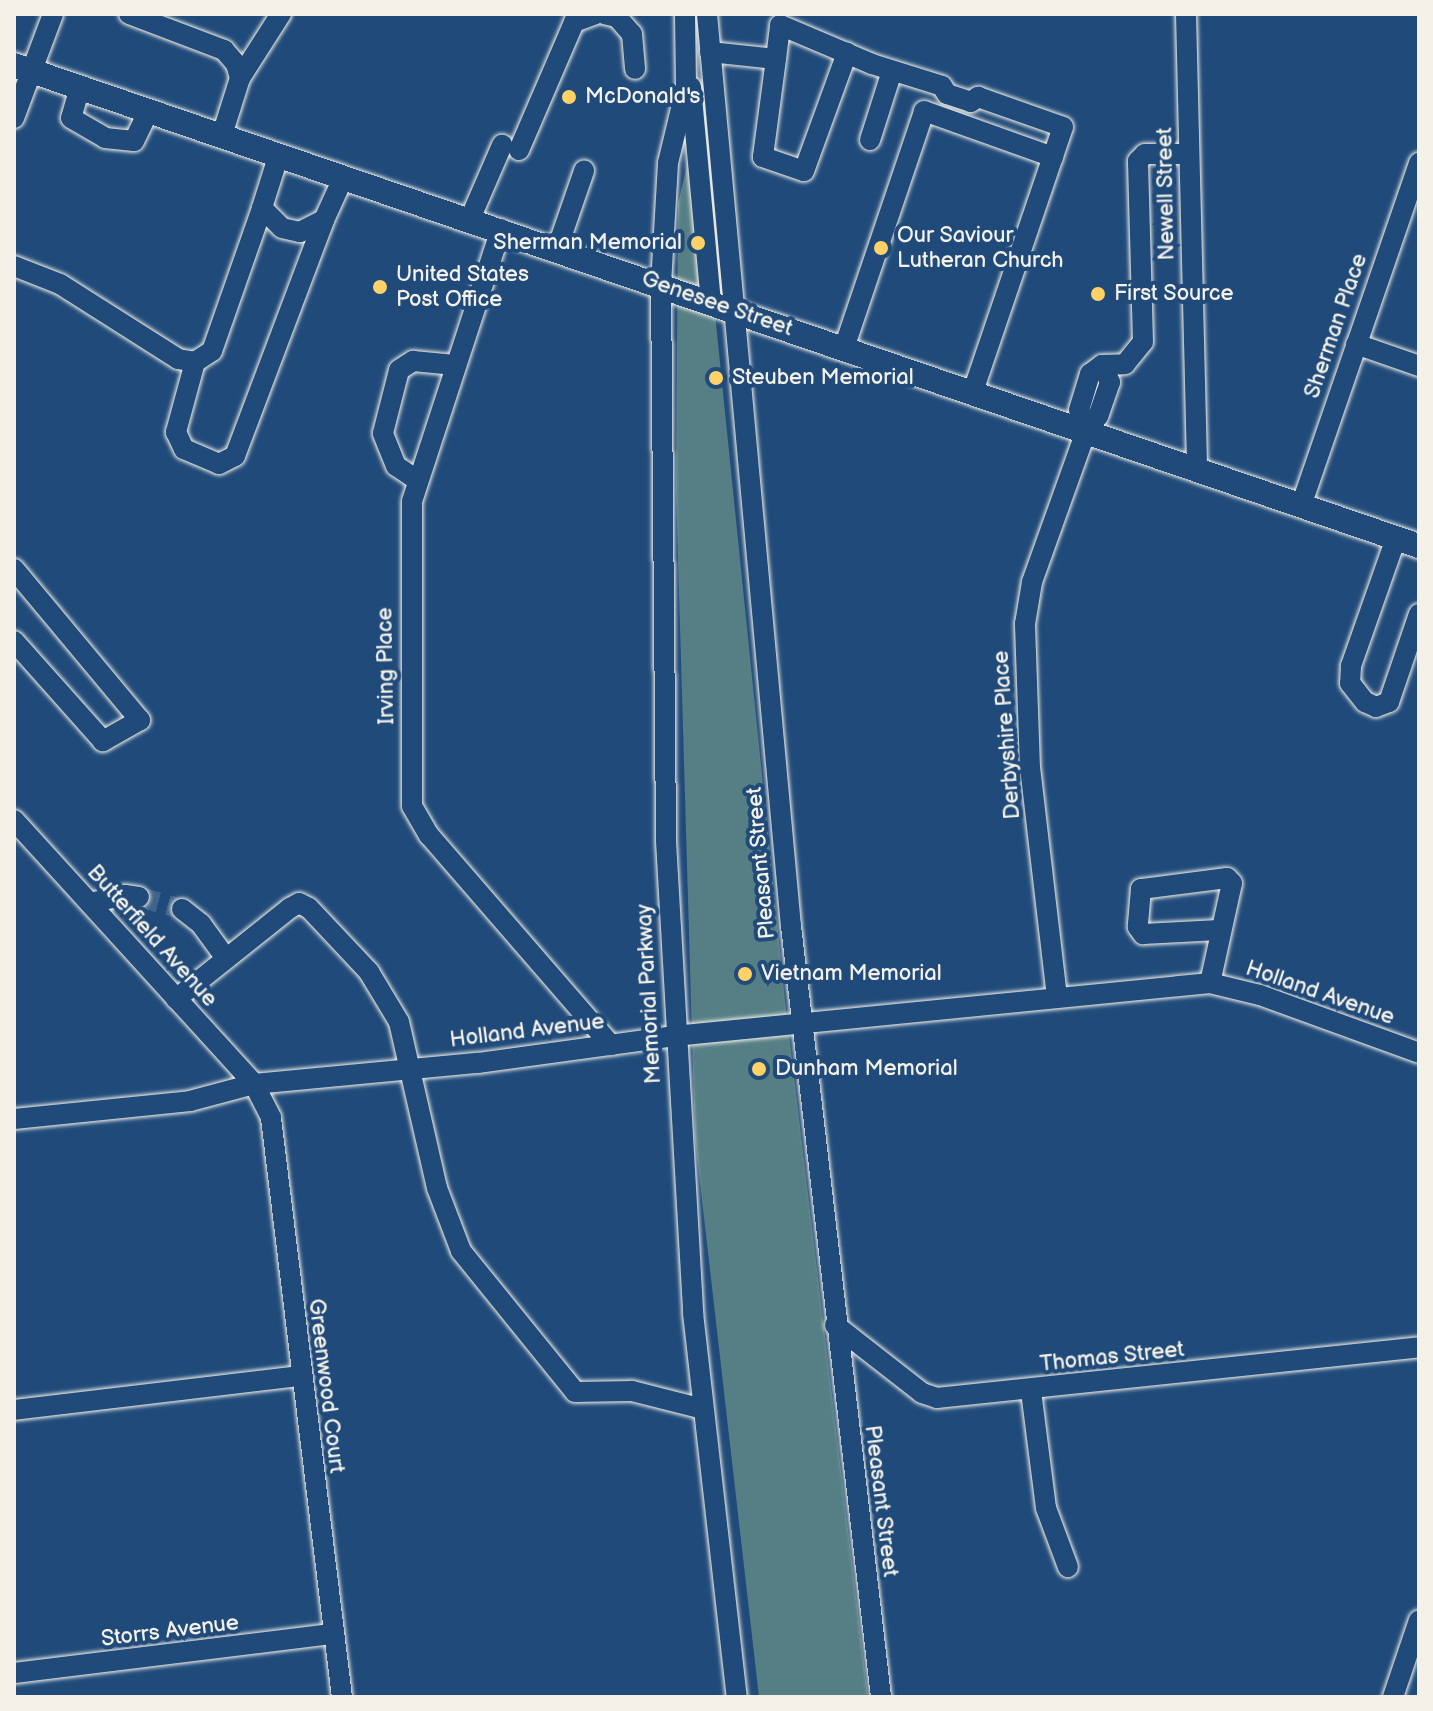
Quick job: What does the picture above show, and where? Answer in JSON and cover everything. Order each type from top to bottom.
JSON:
[{"type":"main road","name":"Genesee Street","points":[[24,68],[1408,542]]},
{"type":"street","points":[[14,118],[24,68],[53,14]]},
{"type":"street","points":[[129,14],[224,50],[240,78]]},
{"type":"street","points":[[262,49],[270,14]]},
{"type":"street","points":[[222,135],[240,78],[262,49],[281,14]]},
{"type":"street","points":[[470,219],[576,18],[596,14]]},
{"type":"street","points":[[604,14],[630,24],[635,69]]},
{"type":"street","points":[[685,14],[721,306]]},
{"type":"street","points":[[707,14],[721,306]]},
{"type":"street","name":"Newell Street","points":[[1186,14],[1197,470]]},
{"type":"street","points":[[847,53],[804,171],[763,157],[780,25],[892,71],[942,86],[947,94],[971,102],[978,97],[1063,127],[973,392]]},
{"type":"street","name":"Memorial Parkway","points":[[688,48],[686,88],[668,163],[661,285],[666,841],[674,1036],[703,1409],[737,1697]]},
{"type":"street","points":[[710,52],[776,59]]},
{"type":"street","points":[[870,140],[892,71]]},
{"type":"street","points":[[80,87],[71,118],[105,138],[134,141],[149,110]]},
{"type":"street","points":[[844,348],[924,111],[1053,157]]},
{"type":"street","points":[[279,154],[212,351],[195,362],[176,432],[184,449],[219,464],[235,456],[324,220],[344,176]]},
{"type":"street","points":[[1086,431],[1079,410],[1090,374],[1102,365],[1125,364],[1143,342],[1138,161],[1145,154],[1189,154]]},
{"type":"street","name":"Sherman Place","points":[[1301,506],[1419,163]]},
{"type":"street","points":[[557,249],[584,171]]},
{"type":"street","points":[[262,208],[282,228],[300,232],[324,220]]},
{"type":"street","name":"Irving Place","points":[[501,229],[417,480],[408,535],[412,806],[429,835],[611,1045]]},
{"type":"street","points":[[14,266],[60,284],[178,359],[195,362]]},
{"type":"street","name":"Pleasant Street","points":[[721,306],[835,1325],[881,1697]]},
{"type":"street","points":[[1356,344],[1419,366]]},
{"type":"street","points":[[417,480],[396,466],[383,433],[399,370],[413,361],[455,365]]},
{"type":"street","name":"Derbyshire Place","points":[[1057,997],[1030,768],[1025,624],[1032,582],[1086,431]]},
{"type":"street","points":[[1408,542],[1351,666],[1350,683],[1365,702],[1376,707],[1389,702],[1419,614]]},
{"type":"street","points":[[14,569],[140,720],[103,741],[14,641]]},
{"type":"street","name":"Butterfield Avenue","points":[[14,820],[24,842],[90,903],[254,1084]]},
{"type":"street","points":[[1210,983],[1219,930],[1233,892],[1227,878],[1141,889],[1138,927],[1143,934],[1219,930]]},
{"type":"street","points":[[90,903],[139,897]]},
{"type":"street","points":[[176,999],[290,908],[299,903],[309,908],[369,972],[392,1007],[437,1188],[461,1251],[575,1392],[632,1391],[703,1409]]},
{"type":"street","points":[[182,909],[225,957]]},
{"type":"street","name":"Holland Avenue","points":[[14,1119],[190,1101],[254,1084],[409,1069],[674,1036],[1210,983],[1260,995],[1419,1053]]},
{"type":"street","name":"Greenwood Court","points":[[254,1084],[271,1118],[299,1376],[342,1697]]},
{"type":"street","name":"Thomas Street","points":[[835,1325],[922,1393],[937,1398],[1031,1391],[1419,1347]]},
{"type":"street","points":[[14,1410],[299,1376]]},
{"type":"street","points":[[1031,1391],[1046,1508],[1068,1567]]},
{"type":"street","points":[[1393,1697],[1419,1620]]},
{"type":"street","name":"Storrs Avenue","points":[[14,1673],[332,1634]]},
{"type":"green space","points":[[696,127],[785,1001],[868,1697],[759,1697],[695,1139],[676,489],[678,204]]},
{"type":"tunnel","points":[[139,897],[182,909]]},
{"type":"place","name":"McDonald's","points":[[569,97]]},
{"type":"place","name":"Sherman Memorial","points":[[698,243]]},
{"type":"place","name":"Our Saviour Lutheran Church","points":[[881,248]]},
{"type":"place","name":"United States Post Office","points":[[380,287]]},
{"type":"place","name":"First Source","points":[[1098,294]]},
{"type":"place","name":"Steuben Memorial","points":[[716,378]]},
{"type":"place","name":"Vietnam Memorial","points":[[745,974]]},
{"type":"place","name":"Dunham Memorial","points":[[759,1069]]}]
